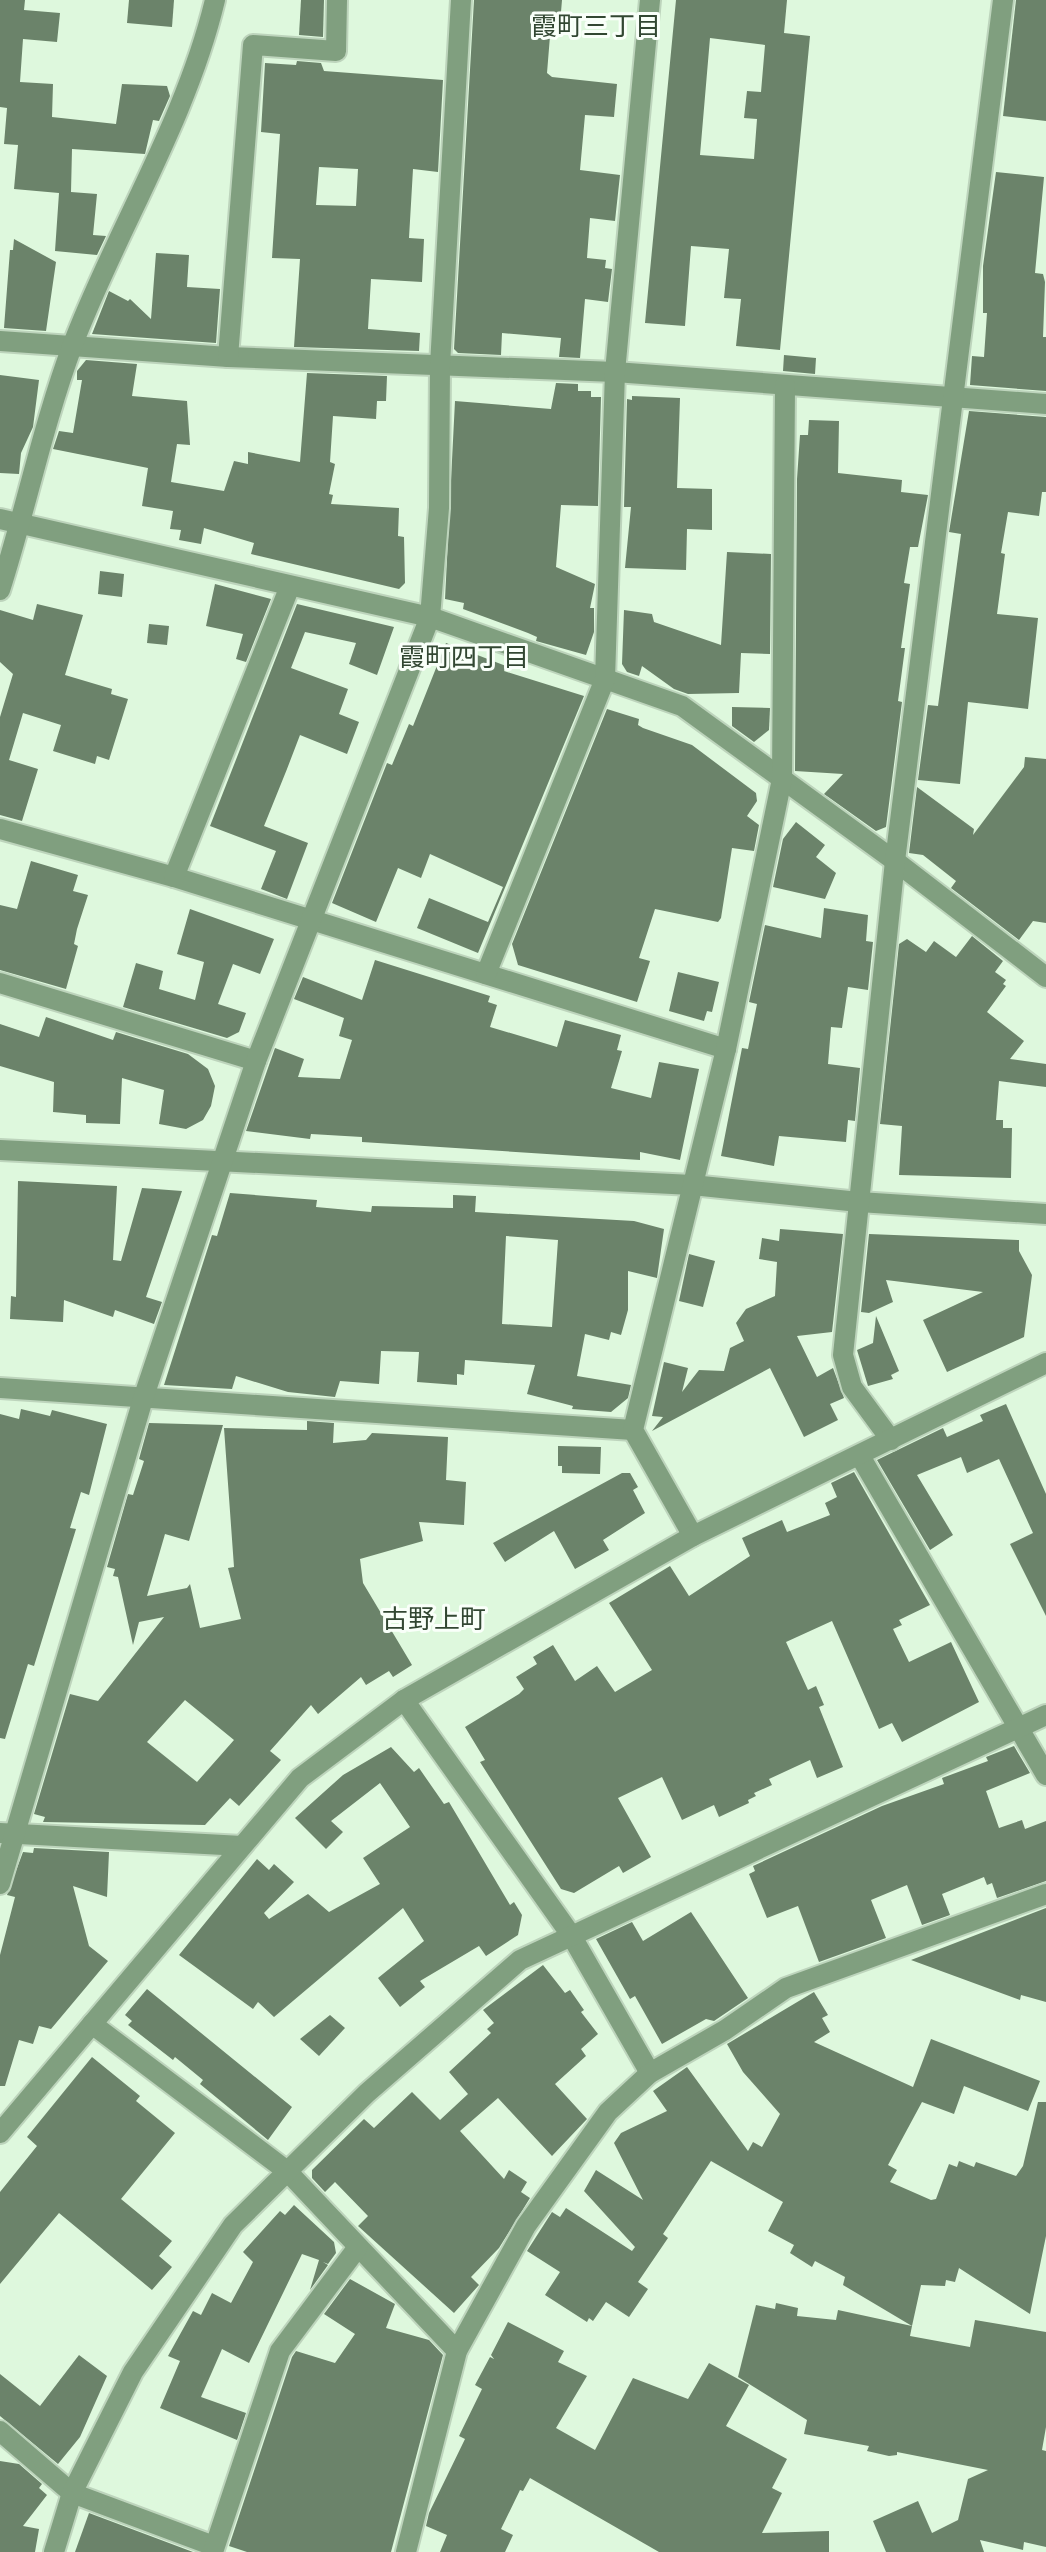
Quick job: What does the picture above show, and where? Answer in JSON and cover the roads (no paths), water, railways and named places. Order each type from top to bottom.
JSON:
[{"type":"street","points":[[0,590],[73,344],[185,92],[206,36],[215,0]]},
{"type":"street","points":[[228,357],[253,45],[336,51],[337,0]]},
{"type":"street","points":[[0,1884],[9,1834],[143,1399],[256,1061],[309,919],[430,617],[439,508],[440,365],[461,0]]},
{"type":"street","points":[[486,974],[605,679],[615,372],[650,0]]},
{"type":"street","points":[[891,1440],[852,1387],[843,1355],[895,861],[1003,0]]},
{"type":"street","points":[[0,341],[228,357],[615,372],[1046,404]]},
{"type":"street","points":[[693,1536],[633,1430],[726,1049],[782,779],[785,386]]},
{"type":"street","points":[[0,519],[430,617],[682,706],[895,861],[1046,977]]},
{"type":"street","points":[[174,877],[290,586]]},
{"type":"street","points":[[0,829],[174,877],[726,1049]]},
{"type":"street","points":[[0,983],[256,1061]]},
{"type":"street","points":[[0,1150],[692,1185],[859,1202],[1046,1214]]},
{"type":"street","points":[[0,2133],[300,1778],[404,1700],[693,1536],[1046,1363]]},
{"type":"street","points":[[0,1388],[633,1430]]},
{"type":"street","points":[[860,1456],[1021,1727],[1046,1775]]},
{"type":"street","points":[[404,1700],[571,1935],[650,2073]]},
{"type":"street","points":[[54,2552],[72,2493],[133,2372],[233,2225],[367,2093],[520,1960],[1046,1715]]},
{"type":"street","points":[[9,1834],[242,1846]]},
{"type":"street","points":[[406,2552],[457,2351],[526,2226],[608,2112],[650,2073],[725,2030],[786,1988],[1046,1894]]},
{"type":"street","points":[[92,2024],[287,2171],[457,2351]]},
{"type":"street","points":[[0,2431],[72,2493],[214,2549],[280,2351],[358,2247]]},
{"type":"district","name":"霞町三丁目","points":[[596,26]]},
{"type":"district","name":"霞町四丁目","points":[[464,657]]},
{"type":"district","name":"古野上町","points":[[434,1619]]}]
